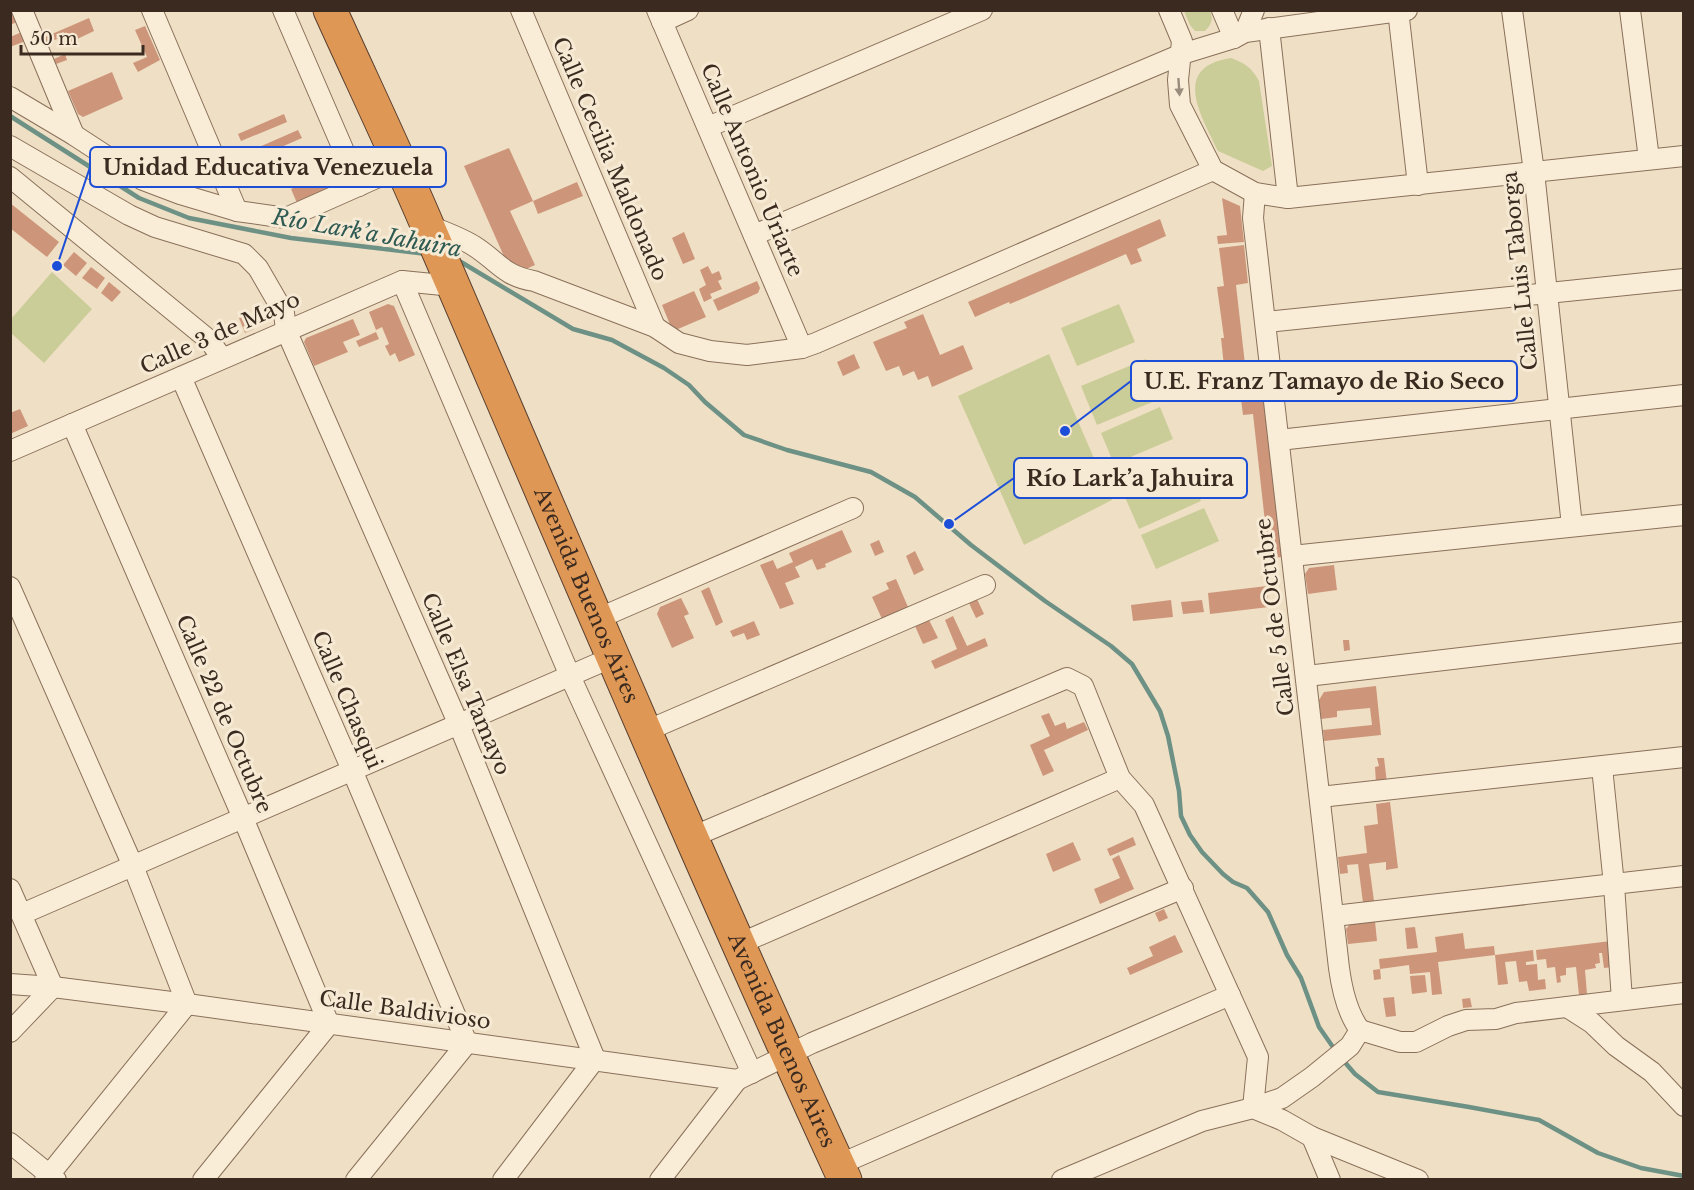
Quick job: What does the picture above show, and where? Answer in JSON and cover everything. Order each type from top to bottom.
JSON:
[{"type":"highway","name":"Avenida Buenos Aires","points":[[330,10],[431,234],[530,469],[787,1054],[842,1172]]},
{"type":"street","points":[[22,10],[74,135]]},
{"type":"street","points":[[152,10],[237,211]]},
{"type":"street","points":[[283,10],[359,186]]},
{"type":"street","name":"Calle Cecilia Maldonado","points":[[521,10],[655,327]]},
{"type":"street","points":[[660,16],[688,10]]},
{"type":"street","points":[[708,127],[982,10]]},
{"type":"street","points":[[1169,10],[1182,41],[1178,80],[1180,105],[1213,170],[1255,193],[1288,198],[1683,156]]},
{"type":"street","points":[[1222,10],[1240,35]]},
{"type":"street","points":[[1240,35],[1254,10]]},
{"type":"street","name":"Calle Luis Taborga","points":[[1512,10],[1534,172],[1572,526]]},
{"type":"street","points":[[1630,10],[1649,159]]},
{"type":"street","points":[[754,235],[1182,54],[1269,28],[1401,11],[1418,185]]},
{"type":"street","name":"Calle Antonio Uriarte","points":[[660,16],[802,348]]},
{"type":"street","points":[[1269,28],[1288,198]]},
{"type":"street","points":[[10,98],[74,135],[143,180],[237,211],[286,219],[400,167]]},
{"type":"street","name":"Calle Elsa Tamayo","points":[[10,146],[129,215],[155,227],[244,254],[258,268],[284,313],[286,330],[459,725],[595,1059]]},
{"type":"street","points":[[431,234],[474,246],[508,273],[655,327],[679,343],[710,351],[747,354],[802,348],[1213,170]]},
{"type":"street","points":[[10,177],[209,340],[222,358]]},
{"type":"street","name":"Calle 5 de Octubre","points":[[1255,193],[1253,218],[1343,992],[1352,1020],[1360,1030]]},
{"type":"street","points":[[1266,322],[1683,279]]},
{"type":"street","name":"Calle 3 de Mayo","points":[[10,451],[402,281],[451,280]]},
{"type":"street","points":[[402,281],[744,1076]]},
{"type":"street","name":"Calle Chasqui","points":[[181,377],[352,770],[467,1043]]},
{"type":"street","points":[[1279,440],[1683,395]]},
{"type":"street","name":"Calle 22 de Octubre","points":[[72,424],[243,818],[328,1024]]},
{"type":"street","points":[[597,618],[853,508]]},
{"type":"street","points":[[1292,556],[1683,515]]},
{"type":"street","points":[[646,731],[985,585]]},
{"type":"street","points":[[10,587],[133,866],[188,1004],[50,1178],[10,1143]]},
{"type":"street","points":[[1307,676],[1683,632]]},
{"type":"street","points":[[22,914],[613,657]]},
{"type":"street","points":[[692,837],[1067,678],[1083,686],[1120,778],[1144,805],[1258,1057],[1253,1108]]},
{"type":"street","points":[[1320,797],[1683,757]]},
{"type":"street","points":[[1602,767],[1614,885],[1622,1000]]},
{"type":"street","points":[[739,944],[1120,778]]},
{"type":"street","points":[[1334,916],[1683,876]]},
{"type":"street","points":[[660,1179],[744,1076],[787,1054],[1183,888]]},
{"type":"street","points":[[10,889],[53,987],[10,1032]]},
{"type":"street","name":"Calle Baldivioso","points":[[10,984],[53,987],[467,1043],[744,1076]]},
{"type":"street","points":[[1062,1179],[1202,1121],[1282,1098],[1350,1046],[1360,1030],[1400,1042],[1416,1042],[1466,1020],[1496,1019],[1516,1013],[1683,993]]},
{"type":"street","points":[[842,1172],[1230,995]]},
{"type":"street","points":[[1567,1007],[1592,1023],[1616,1046],[1652,1072],[1683,1106]]},
{"type":"street","points":[[204,1179],[328,1024]]},
{"type":"street","points":[[356,1179],[467,1043]]},
{"type":"street","points":[[503,1179],[595,1059]]},
{"type":"street","points":[[1253,1108],[1282,1119],[1312,1137],[1418,1179]]},
{"type":"street","points":[[1312,1137],[1330,1179]]},
{"type":"green space","points":[[1184,11],[1210,11],[1212,19],[1205,31],[1195,31]]},
{"type":"green space","points":[[1231,58],[1248,66],[1259,81],[1272,166],[1263,171],[1218,151],[1199,109],[1196,82],[1201,72],[1212,63]]},
{"type":"green space","points":[[52,272],[92,309],[44,363],[11,333],[11,319]]},
{"type":"green space","points":[[1119,304],[1135,342],[1077,366],[1061,328]]},
{"type":"green space","points":[[1049,354],[1112,500],[1024,545],[958,396]]},
{"type":"green space","points":[[1146,359],[1162,398],[1097,425],[1081,386]]},
{"type":"green space","points":[[1160,407],[1173,439],[1114,464],[1101,433]]},
{"type":"green space","points":[[1186,467],[1201,501],[1139,529],[1124,495]]},
{"type":"green space","points":[[1204,508],[1219,541],[1156,569],[1141,535]]},
{"type":"building","points":[[14,13],[17,22],[10,25],[10,15]]},
{"type":"building","points":[[89,18],[94,31],[71,42],[68,36],[47,42],[45,37]]},
{"type":"building","points":[[145,26],[160,60],[138,72],[133,63],[147,57],[135,30]]},
{"type":"building","points":[[22,32],[23,42],[10,47],[10,37]]},
{"type":"building","points":[[65,54],[67,60],[56,64],[54,59]]},
{"type":"building","points":[[112,72],[123,99],[83,117],[78,114],[68,91]]},
{"type":"building","points":[[284,114],[287,122],[241,141],[238,134]]},
{"type":"building","points":[[298,130],[302,138],[251,160],[248,152]]},
{"type":"building","points":[[509,148],[533,201],[510,211],[535,265],[517,273],[510,270],[464,166]]},
{"type":"building","points":[[335,169],[341,184],[297,203],[291,189]]},
{"type":"building","points":[[577,182],[583,196],[538,214],[533,201]]},
{"type":"building","points":[[1222,198],[1240,206],[1244,242],[1218,244],[1217,236],[1227,235]]},
{"type":"building","points":[[10,203],[59,242],[47,257],[10,228]]},
{"type":"building","points":[[1160,219],[1166,236],[1137,249],[1142,261],[1131,265],[1126,254],[975,317],[968,302]]},
{"type":"building","points":[[684,232],[695,259],[683,264],[672,238]]},
{"type":"building","points":[[1244,245],[1248,283],[1236,285],[1246,373],[1225,376],[1221,338],[1224,338],[1217,287],[1224,286],[1219,248]]},
{"type":"building","points":[[74,252],[87,263],[76,276],[63,265]]},
{"type":"building","points":[[708,266],[712,274],[719,271],[722,279],[718,281],[722,289],[710,294],[712,298],[704,302],[699,289],[706,285],[700,270]]},
{"type":"building","points":[[91,267],[105,278],[97,289],[82,278]]},
{"type":"building","points":[[757,281],[760,288],[758,293],[718,311],[713,300]]},
{"type":"building","points":[[109,282],[121,292],[112,302],[101,293]]},
{"type":"building","points":[[694,291],[706,317],[678,329],[671,327],[662,305]]},
{"type":"building","points":[[388,304],[394,306],[415,355],[399,362],[395,353],[390,356],[385,346],[389,344],[382,327],[376,330],[369,312]]},
{"type":"building","points":[[923,314],[940,355],[963,345],[973,369],[932,387],[928,376],[918,380],[914,371],[903,376],[899,366],[886,371],[873,342],[907,328],[904,322]]},
{"type":"building","points":[[247,315],[254,329],[245,333],[239,318]]},
{"type":"building","points":[[353,319],[360,335],[343,342],[348,352],[314,366],[304,342],[306,338]]},
{"type":"building","points":[[376,332],[379,339],[359,347],[356,341]]},
{"type":"building","points":[[854,354],[860,368],[843,376],[837,362]]},
{"type":"building","points":[[1264,380],[1283,557],[1269,558],[1253,414],[1243,415],[1239,383]]},
{"type":"building","points":[[20,409],[28,426],[10,434],[10,413]]},
{"type":"building","points":[[842,530],[852,552],[817,570],[812,559],[795,567],[800,577],[785,583],[794,604],[780,609],[760,565],[773,560],[777,569],[793,562],[789,553]]},
{"type":"building","points":[[879,540],[884,552],[875,556],[870,544]]},
{"type":"building","points":[[915,551],[924,570],[914,575],[906,556]]},
{"type":"building","points":[[1334,565],[1337,590],[1308,594],[1305,574],[1309,568]]},
{"type":"building","points":[[896,579],[908,607],[882,619],[872,597],[889,589],[886,583]]},
{"type":"building","points":[[1267,586],[1269,607],[1210,614],[1208,593]]},
{"type":"building","points":[[709,587],[723,622],[716,626],[701,591]]},
{"type":"building","points":[[681,598],[689,614],[684,616],[694,638],[672,648],[657,614],[660,607]]},
{"type":"building","points":[[977,599],[984,614],[976,618],[969,603]]},
{"type":"building","points":[[1171,600],[1173,617],[1133,621],[1131,605]]},
{"type":"building","points":[[1202,600],[1204,612],[1183,614],[1181,602]]},
{"type":"building","points":[[953,616],[967,646],[985,638],[988,646],[935,669],[931,661],[957,649],[945,620]]},
{"type":"building","points":[[929,620],[938,638],[923,644],[915,626]]},
{"type":"building","points":[[754,621],[760,635],[747,640],[744,633],[733,637],[730,631]]},
{"type":"building","points":[[1343,640],[1349,640],[1350,650],[1344,651]]},
{"type":"building","points":[[1376,686],[1381,735],[1324,741],[1323,730],[1372,725],[1370,708],[1337,711],[1337,717],[1321,719],[1319,700],[1324,692]]},
{"type":"building","points":[[1049,713],[1055,726],[1065,722],[1067,729],[1084,722],[1088,730],[1044,750],[1054,771],[1043,776],[1030,745],[1050,736],[1041,716]]},
{"type":"building","points":[[1377,758],[1384,758],[1387,783],[1376,784],[1375,767],[1379,766]]},
{"type":"building","points":[[1390,802],[1398,868],[1386,870],[1386,862],[1369,864],[1374,901],[1363,903],[1358,864],[1347,865],[1348,873],[1340,874],[1338,857],[1367,853],[1364,826],[1378,824],[1376,804]]},
{"type":"building","points":[[1133,837],[1136,845],[1110,856],[1107,849]]},
{"type":"building","points":[[1073,842],[1081,860],[1053,872],[1046,854]]},
{"type":"building","points":[[1119,855],[1134,889],[1100,904],[1094,889],[1120,878],[1112,859]]},
{"type":"building","points":[[1164,909],[1168,918],[1159,922],[1155,913]]},
{"type":"building","points":[[1375,921],[1377,941],[1348,944],[1346,929],[1350,924]]},
{"type":"building","points":[[1415,927],[1418,948],[1407,949],[1405,928]]},
{"type":"building","points":[[1463,933],[1465,949],[1494,946],[1495,955],[1438,962],[1442,994],[1432,995],[1430,972],[1410,974],[1409,965],[1380,969],[1379,959],[1437,952],[1435,937]]},
{"type":"building","points":[[1175,935],[1183,952],[1130,975],[1127,968],[1153,956],[1149,947]]},
{"type":"building","points":[[1611,941],[1613,967],[1604,968],[1602,953],[1599,953],[1600,963],[1595,964],[1596,968],[1585,970],[1587,994],[1579,995],[1576,967],[1566,968],[1566,975],[1560,976],[1561,982],[1557,983],[1555,967],[1547,968],[1546,959],[1537,960],[1536,950]]},
{"type":"building","points":[[1533,950],[1534,961],[1526,962],[1526,965],[1537,964],[1538,980],[1545,979],[1546,989],[1529,991],[1527,981],[1519,982],[1516,961],[1505,962],[1508,984],[1498,985],[1495,955]]},
{"type":"building","points":[[1380,969],[1381,979],[1374,980],[1373,970]]},
{"type":"building","points":[[1425,975],[1427,992],[1412,994],[1410,976]]},
{"type":"building","points":[[1394,997],[1396,1016],[1386,1017],[1383,998]]},
{"type":"building","points":[[1470,998],[1472,1007],[1463,1008],[1462,999]]},
{"type":"waterway","name":"Río Lark’a Jahuira","points":[[10,116],[139,198],[189,218],[291,238],[427,254]]},
{"type":"waterway","name":"Río Lark’a Jahuira","points":[[456,261],[573,329],[612,340],[664,368],[689,385],[705,402],[744,435],[787,450],[871,472],[915,497],[971,545],[1045,601],[1111,646],[1132,664],[1160,711],[1168,736],[1179,791],[1181,816],[1190,835],[1202,852],[1223,874],[1233,882],[1247,888],[1268,912],[1287,955],[1301,978],[1319,1027],[1335,1050]]},
{"type":"waterway","name":"Río Lark’a Jahuira","points":[[1342,1059],[1355,1074],[1378,1092],[1539,1120],[1598,1153],[1641,1168],[1684,1176]]},
{"type":"place","name":"Unidad Educativa Venezuela","points":[[57,266]]},
{"type":"place","name":"U.E. Franz Tamayo de Rio Seco","points":[[1065,431]]},
{"type":"place","name":"Río Lark’a Jahuira","points":[[949,524]]}]
